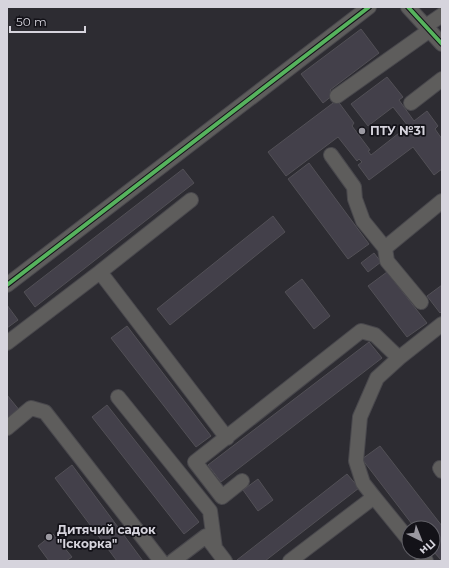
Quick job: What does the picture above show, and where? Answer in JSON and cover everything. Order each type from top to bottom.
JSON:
[{"type":"street","points":[[7,285],[369,7]]},
{"type":"street","points":[[408,7],[442,44]]},
{"type":"street","points":[[337,96],[428,28],[442,15]]},
{"type":"street","points":[[411,103],[442,79]]},
{"type":"street","points":[[331,155],[354,187],[363,221],[384,248],[387,260],[421,302]]},
{"type":"street","points":[[7,343],[191,200]]},
{"type":"street","points":[[384,248],[442,201]]},
{"type":"street","points":[[100,272],[227,438]]},
{"type":"street","points":[[401,530],[364,483],[356,461],[360,417],[377,378],[399,358],[442,324]]},
{"type":"street","points":[[242,481],[222,497],[195,462],[361,331],[375,336],[399,358]]},
{"type":"street","points":[[118,397],[210,511],[215,548]]},
{"type":"street","points":[[7,428],[31,408],[45,412],[161,561]]},
{"type":"street","points":[[290,561],[374,497]]},
{"type":"street","points":[[173,561],[206,536],[225,561]]},
{"type":"building","points":[[361,29],[379,53],[330,90],[333,95],[323,103],[301,74]]},
{"type":"building","points":[[387,77],[403,97],[399,100],[414,121],[427,111],[438,126],[435,129],[442,139],[442,169],[434,175],[413,147],[369,180],[358,165],[362,162],[359,159],[357,161],[338,137],[286,176],[268,152],[337,100],[354,123],[352,126],[370,150],[368,151],[371,155],[408,126],[393,107],[368,126],[351,104]]},
{"type":"building","points":[[309,163],[369,244],[348,259],[288,179]]},
{"type":"building","points":[[183,169],[194,183],[35,307],[24,292]]},
{"type":"building","points":[[273,216],[285,232],[170,325],[157,309]]},
{"type":"building","points":[[374,253],[381,262],[368,272],[361,263]]},
{"type":"building","points":[[387,272],[427,323],[407,337],[368,286]]},
{"type":"building","points":[[302,279],[330,316],[314,329],[285,292]]},
{"type":"building","points":[[442,285],[442,311],[440,313],[427,296]]},
{"type":"building","points":[[7,305],[18,320],[7,328]]},
{"type":"building","points":[[127,326],[211,436],[196,447],[111,338]]},
{"type":"building","points":[[369,342],[382,358],[221,482],[208,465]]},
{"type":"building","points":[[7,395],[20,411],[7,421]]},
{"type":"building","points":[[107,405],[199,522],[184,534],[92,417]]},
{"type":"building","points":[[380,446],[437,520],[409,520],[362,459]]},
{"type":"building","points":[[72,465],[143,561],[117,561],[55,478]]},
{"type":"building","points":[[347,474],[359,488],[265,561],[237,560]]},
{"type":"building","points":[[258,479],[273,500],[258,511],[243,490]]},
{"type":"building","points":[[441,525],[442,526],[442,561],[441,560]]},
{"type":"building","points":[[53,534],[72,557],[66,561],[49,561],[38,546]]},
{"type":"cycle path","points":[[7,285],[369,7]]},
{"type":"cycle path","points":[[408,7],[442,44]]},
{"type":"place","name":"ПТУ №31","points":[[362,131]]},
{"type":"place","name":"Дитячий садок \"Іскорка\"","points":[[49,537]]}]
